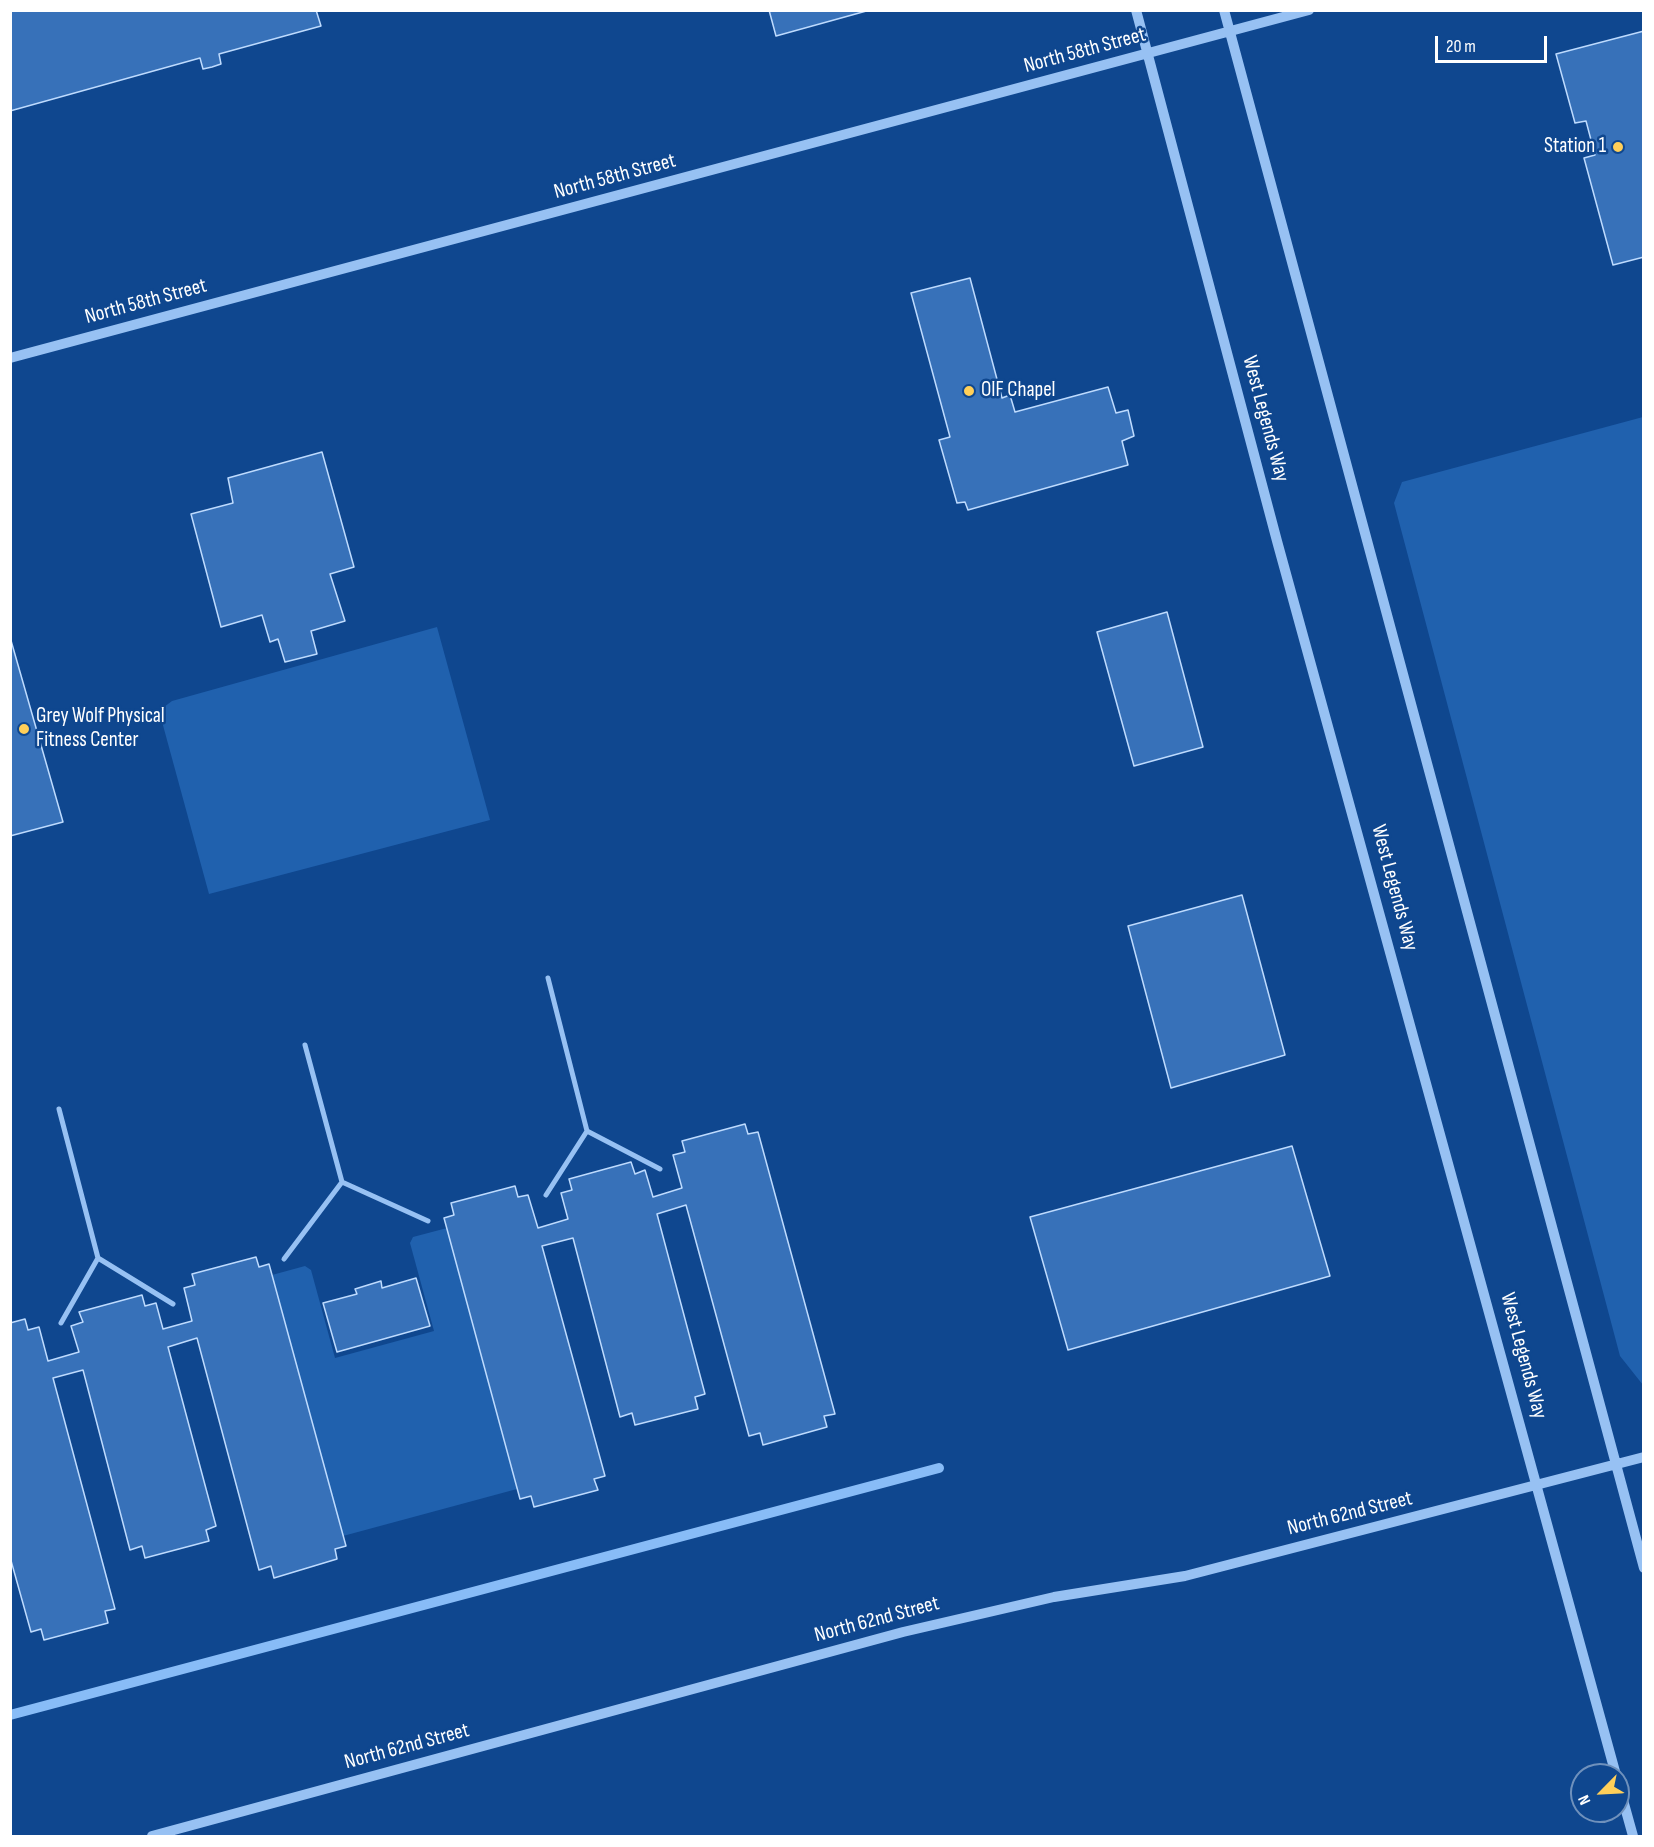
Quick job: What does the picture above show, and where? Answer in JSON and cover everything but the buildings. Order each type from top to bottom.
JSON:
[{"type":"street","name":"West Legends Way","points":[[1136,10],[1278,541],[1613,1763]]},
{"type":"street","points":[[1224,10],[1644,1568]]},
{"type":"street","name":"North 58th Street","points":[[10,358],[1309,10]]},
{"type":"street","points":[[546,1195],[587,1131],[548,978]]},
{"type":"street","points":[[305,1045],[342,1182]]},
{"type":"street","points":[[59,1109],[98,1258],[173,1304]]},
{"type":"street","points":[[587,1131],[660,1169]]},
{"type":"street","points":[[342,1182],[428,1221]]},
{"type":"street","points":[[284,1259],[342,1182]]},
{"type":"street","points":[[61,1323],[98,1258]]},
{"type":"street","name":"North 62nd Street","points":[[152,1836],[903,1632],[1054,1597],[1185,1576],[1538,1486],[1644,1456]]},
{"type":"shaded area","points":[[1644,417],[1643,1385],[1620,1356],[1394,503],[1402,482]]},
{"type":"shaded area","points":[[437,627],[490,820],[209,894],[161,718],[164,707],[172,701]]},
{"type":"shaded area","points":[[447,1228],[517,1489],[343,1536],[272,1275],[305,1266],[311,1270],[335,1358],[434,1331],[410,1243],[413,1237]]},
{"type":"waterway","points":[[10,1715],[939,1468]]},
{"type":"place","name":"Station 1","points":[[1618,147]]},
{"type":"place","name":"OIF Chapel","points":[[969,391]]},
{"type":"place","name":"Grey Wolf Physical Fitness Center","points":[[24,729]]}]
